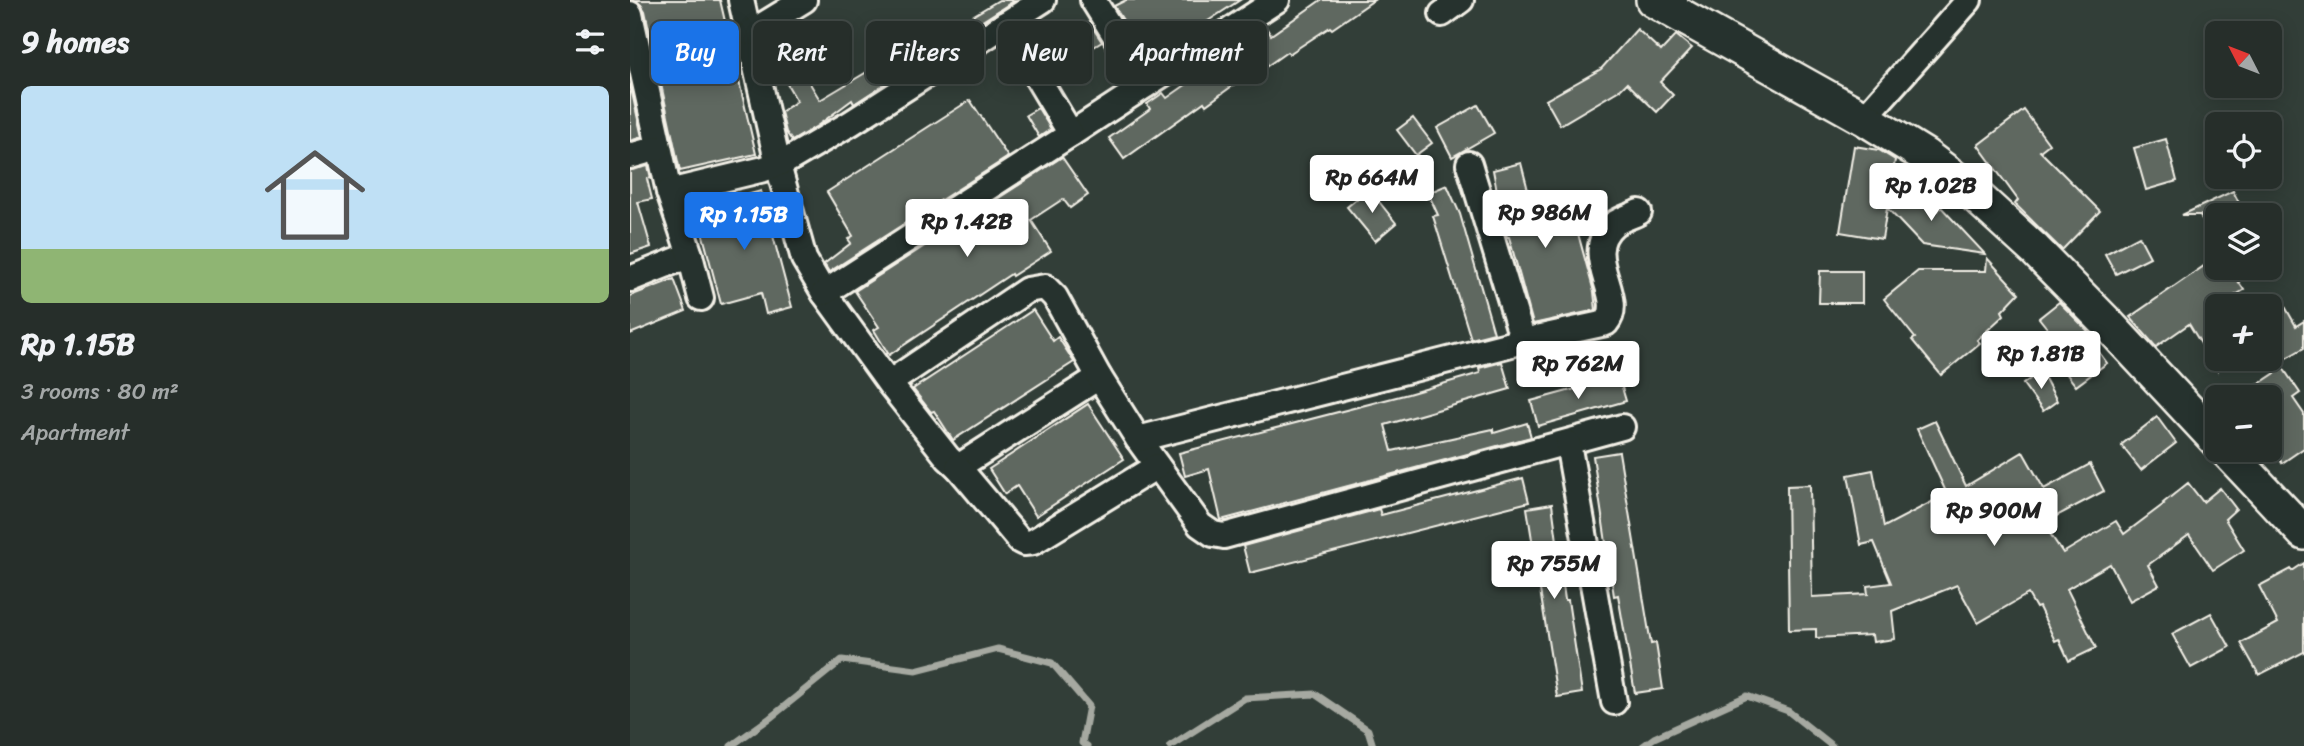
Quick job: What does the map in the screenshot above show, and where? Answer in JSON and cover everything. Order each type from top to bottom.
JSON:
[{"type":"main road","points":[[1653,0],[1864,118],[1938,166],[2020,235],[2205,428]]},
{"type":"main road","points":[[2237,462],[2304,533]]},
{"type":"street","points":[[741,0],[798,244],[814,278],[935,442],[1020,541],[1033,542],[1157,466]]},
{"type":"street","points":[[750,33],[804,0]]},
{"type":"street","points":[[1010,21],[1043,0]]},
{"type":"street","points":[[1093,0],[1146,85]]},
{"type":"street","points":[[824,293],[1277,0]]},
{"type":"street","points":[[1864,118],[1969,0]]},
{"type":"street","points":[[630,14],[658,148],[701,298]]},
{"type":"street","points":[[669,192],[778,164],[851,122],[998,28]]},
{"type":"street","points":[[1041,84],[1071,134]]},
{"type":"street","points":[[630,156],[658,148]]},
{"type":"street","points":[[1469,164],[1523,341]]},
{"type":"street","points":[[1138,439],[1523,341],[1606,323],[1612,314],[1610,293],[1603,275],[1600,254],[1602,244],[1615,223],[1639,212]]},
{"type":"street","points":[[630,279],[690,255]]},
{"type":"street","points":[[889,383],[1027,290],[1045,287],[1055,297],[1099,377],[1157,466],[1200,525],[1213,534],[1224,536],[1622,427]]},
{"type":"street","points":[[958,467],[1099,377]]},
{"type":"street","points":[[1568,443],[1614,702]]},
{"type":"building","points":[[635,0],[720,0],[725,21],[651,21],[651,38],[645,11]]},
{"type":"building","points":[[999,0],[1015,0],[982,21],[964,21]]},
{"type":"building","points":[[1126,0],[1240,0],[1208,21],[1124,21],[1114,6]]},
{"type":"building","points":[[1321,0],[1374,0],[1332,29],[1330,27],[1267,66],[1267,29],[1271,35]]},
{"type":"building","points":[[1092,27],[1102,42],[1092,48]]},
{"type":"building","points":[[1637,29],[1661,51],[1676,35],[1692,48],[1660,82],[1673,95],[1657,112],[1627,83],[1560,125],[1546,100],[1601,69]]},
{"type":"building","points":[[866,73],[866,84],[885,84],[854,104],[852,100],[792,141],[786,132],[781,112],[797,101],[787,84],[810,84],[820,100],[847,84],[852,84],[852,81]]},
{"type":"building","points":[[739,81],[756,154],[680,171],[661,84],[739,84]]},
{"type":"building","points":[[630,84],[642,137],[630,141]]},
{"type":"building","points":[[1187,84],[1235,84],[1206,105],[1204,102],[1124,159],[1109,138],[1150,109],[1147,104],[1163,93],[1167,98]]},
{"type":"building","points":[[970,100],[1008,157],[829,272],[824,264],[851,243],[848,239],[853,236],[827,192]]},
{"type":"building","points":[[1478,105],[1494,133],[1452,157],[1437,128]]},
{"type":"building","points":[[1038,108],[1051,129],[1039,137],[1026,115]]},
{"type":"building","points":[[2024,110],[2049,144],[2040,151],[2100,211],[2062,250],[2015,204],[2018,200],[1978,145]]},
{"type":"building","points":[[1413,118],[1432,143],[1416,155],[1397,130]]},
{"type":"building","points":[[2166,139],[2177,181],[2146,190],[2134,148]]},
{"type":"building","points":[[1854,146],[1879,150],[1895,160],[1882,239],[1840,232]]},
{"type":"building","points":[[1062,157],[1088,195],[1070,208],[1063,199],[1031,220],[1051,251],[1012,276],[1011,274],[889,355],[874,330],[879,327],[855,291]]},
{"type":"building","points":[[1521,163],[1529,194],[1533,193],[1535,205],[1568,197],[1594,292],[1596,310],[1533,324],[1503,223],[1493,170]]},
{"type":"building","points":[[648,166],[651,178],[647,179],[652,199],[638,202],[651,247],[630,254],[630,170]]},
{"type":"building","points":[[1447,185],[1460,214],[1494,333],[1471,339],[1433,216],[1438,215],[1428,193]]},
{"type":"building","points":[[1914,185],[1938,211],[1941,207],[1985,254],[1922,245],[1888,209]]},
{"type":"building","points":[[1369,189],[1396,223],[1375,241],[1347,207]]},
{"type":"building","points":[[761,191],[792,307],[766,314],[761,293],[721,304],[696,209]]},
{"type":"building","points":[[2233,191],[2239,203],[2208,203]]},
{"type":"building","points":[[2205,204],[2205,226],[2200,215],[2182,215]]},
{"type":"building","points":[[2139,236],[2150,257],[2116,274],[2105,254]]},
{"type":"building","points":[[1987,258],[2019,293],[2002,311],[2004,315],[1977,340],[1980,343],[1941,375],[1912,340],[1915,338],[1884,299],[1918,271],[1986,271]]},
{"type":"building","points":[[2205,265],[2205,280],[2237,280],[2244,290],[2237,294],[2205,294],[2205,350],[2189,324],[2156,347],[2130,317]]},
{"type":"building","points":[[1820,271],[1862,271],[1862,303],[1819,303]]},
{"type":"building","points":[[674,279],[686,311],[630,334],[630,296]]},
{"type":"building","points":[[2059,302],[2088,331],[2085,333],[2107,363],[2076,386],[2056,360],[2066,352],[2039,318]]},
{"type":"building","points":[[2282,304],[2296,326],[2304,321],[2304,348],[2282,360]]},
{"type":"building","points":[[1033,310],[1053,341],[1058,337],[1074,362],[953,440],[934,411],[931,412],[913,389]]},
{"type":"building","points":[[1502,362],[1510,389],[1385,425],[1392,451],[1493,429],[1494,433],[1527,423],[1531,437],[1221,520],[1209,469],[1185,476],[1179,453],[1408,394],[1480,373],[1479,368]]},
{"type":"building","points":[[2282,369],[2300,393],[2293,398],[2304,414],[2304,448],[2282,463],[2282,385],[2257,385]]},
{"type":"building","points":[[2041,371],[2057,401],[2043,411],[2023,384]]},
{"type":"building","points":[[1619,377],[1626,401],[1538,426],[1531,401]]},
{"type":"building","points":[[1088,404],[1124,459],[1036,516],[1017,486],[1005,494],[989,469]]},
{"type":"building","points":[[2157,417],[2176,443],[2141,470],[2121,445]]},
{"type":"building","points":[[1935,421],[1966,486],[2023,452],[2044,489],[2090,464],[2104,491],[2043,523],[2063,553],[2116,521],[2124,534],[2188,483],[2203,502],[2220,488],[2236,509],[2225,519],[2244,550],[2213,570],[2189,535],[2148,565],[2159,585],[2130,601],[2110,564],[2067,589],[2096,648],[2069,661],[2059,639],[2055,641],[2039,607],[2036,608],[2028,594],[1978,623],[1957,585],[1892,611],[1895,639],[1873,642],[1872,635],[1816,638],[1816,629],[1789,630],[1787,486],[1810,485],[1812,597],[1868,594],[1867,586],[1891,583],[1874,542],[1861,545],[1848,475],[1873,470],[1884,527],[1947,494],[1917,429]]},
{"type":"building","points":[[1619,452],[1651,644],[1656,643],[1663,689],[1635,693],[1618,595],[1614,596],[1593,456]]},
{"type":"building","points":[[1523,478],[1529,502],[1250,573],[1243,546],[1379,509],[1381,515]]},
{"type":"building","points":[[1552,504],[1565,600],[1568,600],[1582,693],[1557,697],[1527,508]]},
{"type":"building","points":[[2304,563],[2304,652],[2259,675],[2241,643],[2278,623],[2259,586]]},
{"type":"building","points":[[2211,613],[2230,647],[2191,668],[2172,634]]},
{"type":"waterway","points":[[731,746],[842,660],[916,670],[998,649],[1052,663],[1089,706],[1082,743],[1087,746]]},
{"type":"waterway","points":[[1170,746],[1245,698],[1315,694],[1368,730],[1373,746]]},
{"type":"waterway","points":[[1643,746],[1654,738],[1747,696],[1788,711],[1832,746]]}]
